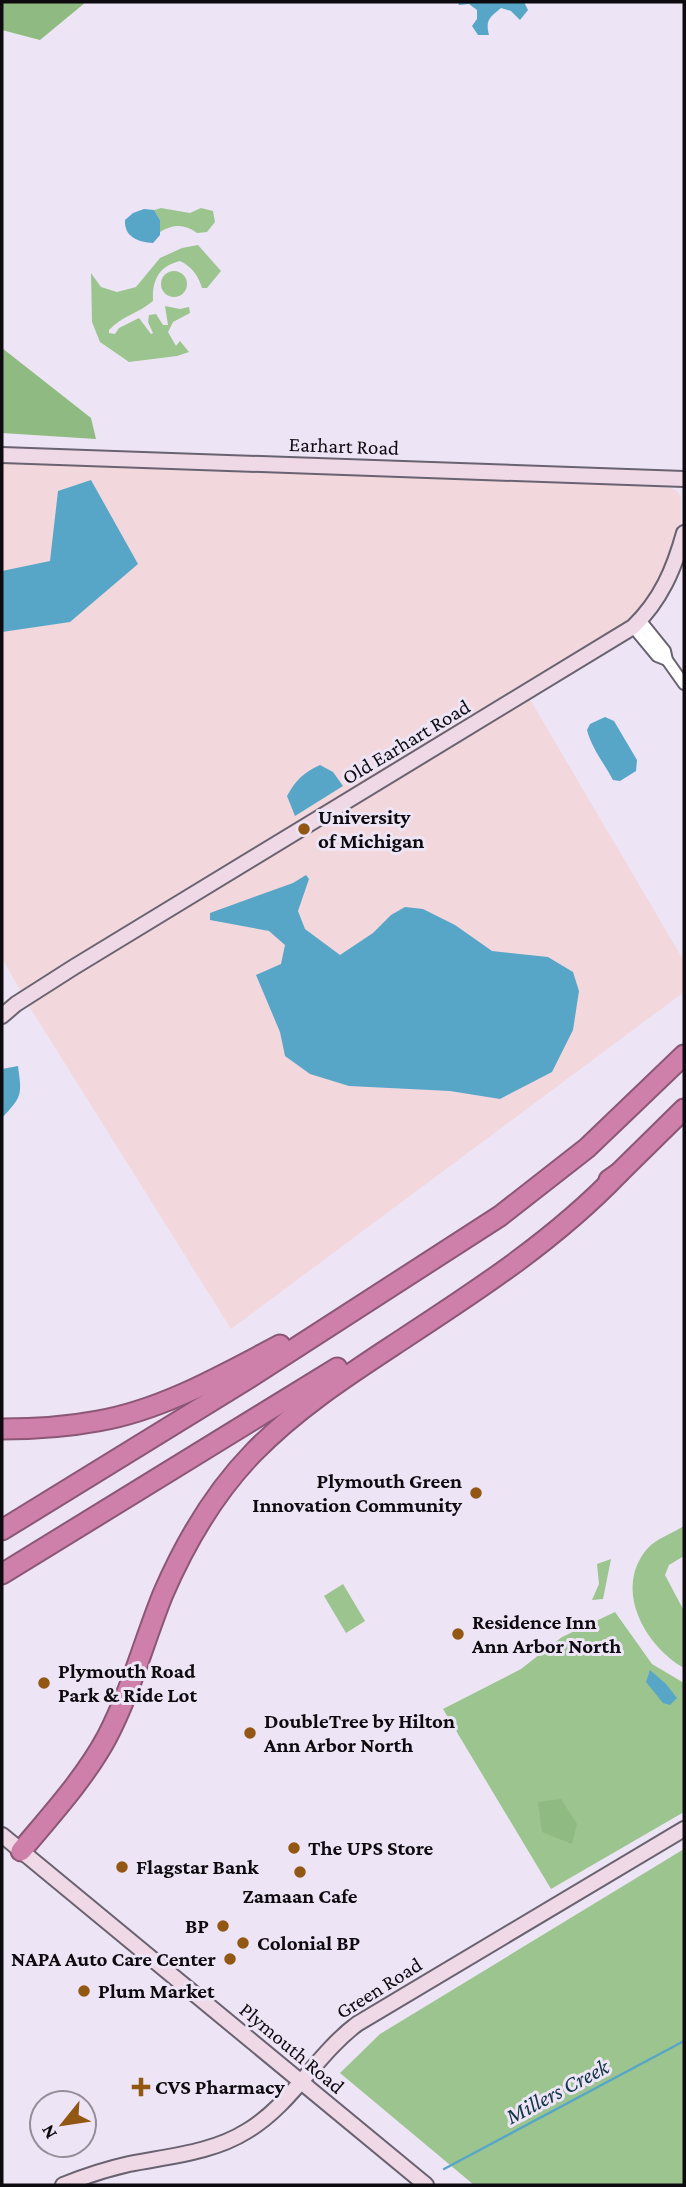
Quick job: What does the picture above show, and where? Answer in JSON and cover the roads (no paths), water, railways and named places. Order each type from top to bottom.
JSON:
[{"type":"highway","points":[[2,1530],[249,1378],[500,1216],[587,1148],[684,1055]]},
{"type":"highway","points":[[20,1851],[77,1781],[106,1738],[183,1552],[207,1512],[254,1452],[303,1407],[491,1282],[571,1219],[684,1109]]},
{"type":"highway","points":[[2,1574],[449,1297],[579,1200],[620,1173]]},
{"type":"highway","points":[[2,1429],[45,1429],[100,1421],[181,1394],[254,1359],[407,1276]]},
{"type":"street","name":"Earhart Road","points":[[2,455],[684,479]]},
{"type":"street","name":"Old Earhart Road","points":[[2,1016],[74,967],[460,734],[636,623],[663,590],[676,562],[684,533]]},
{"type":"street","points":[[636,623],[665,651],[667,660],[684,684]]},
{"type":"street","name":"Green Road","points":[[63,2185],[106,2170],[191,2153],[250,2130],[289,2097],[330,2047],[358,2024],[684,1829]]},
{"type":"street","name":"Plymouth Road","points":[[2,1835],[426,2185]]},
{"type":"water","points":[[458,2],[524,2],[528,10],[520,20],[511,11],[501,8],[489,19],[489,35],[478,35],[472,26],[477,19],[477,10],[469,4],[459,5]]},
{"type":"water","points":[[144,209],[154,210],[160,220],[160,235],[153,243],[133,237],[125,226],[125,220]]},
{"type":"water","points":[[91,480],[138,564],[70,622],[2,632],[2,571],[50,561],[58,491]]},
{"type":"water","points":[[605,717],[614,721],[637,760],[636,771],[620,781],[613,780],[595,750],[587,730],[590,724]]},
{"type":"water","points":[[320,765],[333,772],[343,786],[295,816],[287,796],[300,778]]},
{"type":"water","points":[[306,875],[309,879],[298,911],[305,929],[340,955],[405,907],[423,909],[455,925],[492,951],[548,957],[573,972],[579,991],[573,1030],[552,1072],[500,1099],[450,1091],[349,1086],[310,1074],[285,1056],[280,1032],[256,975],[281,964],[285,945],[269,931],[210,920],[210,913],[293,883]]},
{"type":"water","points":[[18,1066],[19,1095],[2,1118],[2,1069]]},
{"type":"water","points":[[650,1670],[677,1698],[670,1705],[663,1703],[646,1682]]},
{"type":"waterway","name":"Millers Creek","points":[[444,2169],[684,2041]]},
{"type":"place","name":"University of Michigan","points":[[304,829]]},
{"type":"place","name":"Plymouth Green Innovation Community","points":[[476,1493]]},
{"type":"place","name":"Residence Inn Ann Arbor North","points":[[458,1634]]},
{"type":"place","name":"Plymouth Road Park & Ride Lot","points":[[44,1683]]},
{"type":"place","name":"DoubleTree by Hilton Ann Arbor North","points":[[250,1733]]},
{"type":"place","name":"The UPS Store","points":[[294,1848]]},
{"type":"place","name":"Flagstar Bank","points":[[122,1867]]},
{"type":"place","name":"Zamaan Cafe","points":[[300,1872]]},
{"type":"place","name":"BP","points":[[223,1926]]},
{"type":"place","name":"Colonial BP","points":[[243,1943]]},
{"type":"place","name":"NAPA Auto Care Center","points":[[230,1959]]},
{"type":"place","name":"Plum Market","points":[[84,1991]]},
{"type":"place","name":"CVS Pharmacy","points":[[141,2087]]}]
